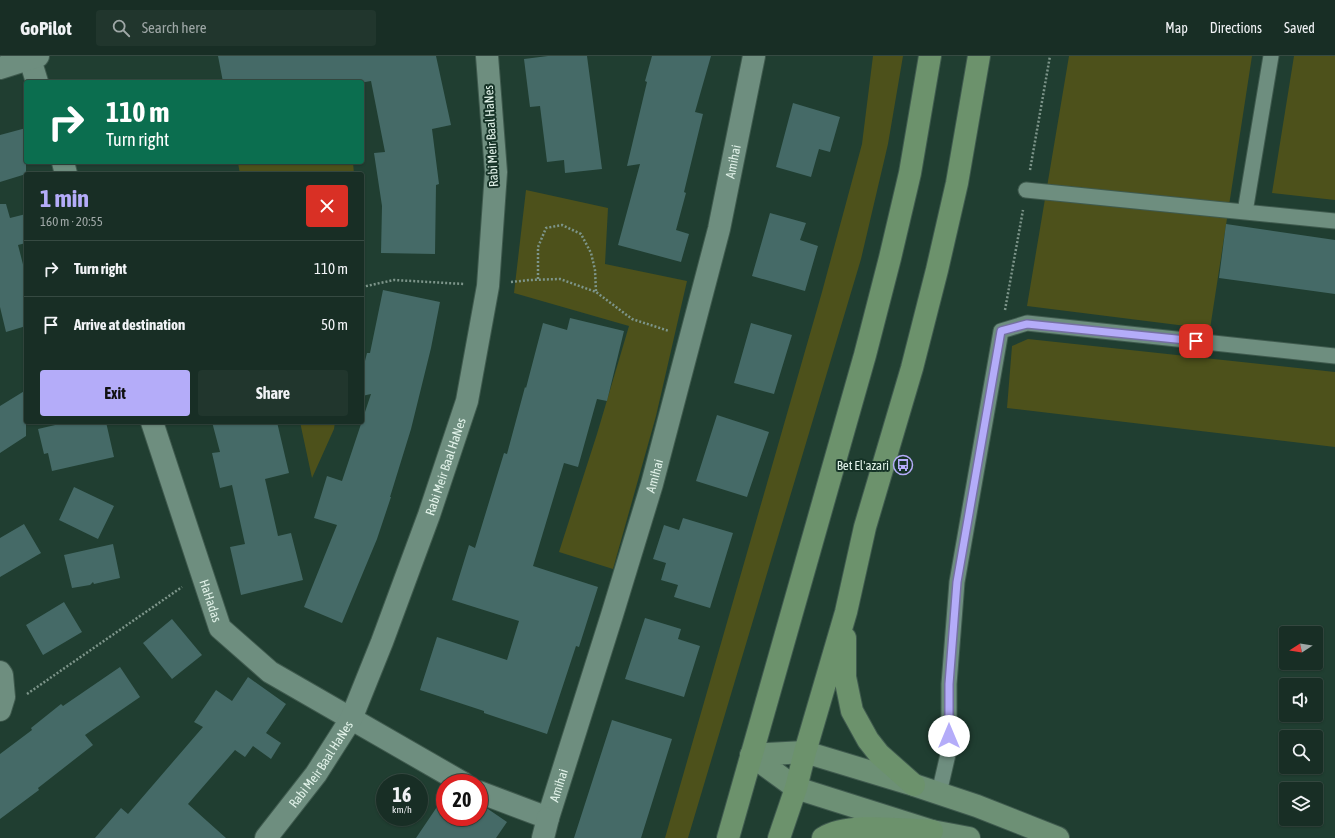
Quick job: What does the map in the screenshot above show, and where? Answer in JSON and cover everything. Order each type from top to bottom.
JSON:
[{"type":"main road","points":[[728,838],[866,355],[910,173],[930,56]]},
{"type":"main road","points":[[779,838],[796,788],[846,612],[865,527],[912,368],[937,270],[957,183],[978,56]]},
{"type":"main road","points":[[846,612],[845,677],[852,711],[868,740],[879,754],[914,785]]},
{"type":"main road","points":[[751,755],[805,752],[939,793],[977,806],[1058,838]]},
{"type":"main road","points":[[751,755],[796,788],[932,831],[969,838]]},
{"type":"main road","points":[[823,838],[829,834],[855,828],[932,831]]},
{"type":"street","name":"Rabi Meir Baal HaNes","points":[[266,838],[316,774],[351,719],[382,642],[429,515],[467,401],[488,286],[496,172],[487,56]]},
{"type":"street","name":"Amihai","points":[[488,797],[545,828],[652,484],[719,229],[754,56]]},
{"type":"street","points":[[0,68],[34,58],[37,80]]},
{"type":"street","name":"HaHadas","points":[[153,424],[220,628],[270,672],[351,719]]},
{"type":"street","points":[[0,672],[2,675],[4,697],[0,710]]},
{"type":"street","points":[[351,719],[447,774]]},
{"type":"lane","points":[[1245,212],[1271,56]]},
{"type":"lane","points":[[1026,190],[1335,221]]},
{"type":"lane","points":[[939,793],[949,750],[949,684],[957,582],[1001,331],[1027,324],[1335,356]]},
{"type":"path","points":[[538,279],[538,247],[546,228],[562,225],[581,234],[591,253],[595,270],[596,292]]},
{"type":"path","points":[[364,287],[394,280],[488,286],[538,279],[560,279],[596,292],[632,320],[690,338]]},
{"type":"path","points":[[26,695],[202,574]]},
{"type":"green space","points":[[873,56],[903,56],[888,144],[861,259],[688,838],[665,838],[822,292],[862,144]]},
{"type":"green space","points":[[1069,56],[1252,56],[1210,329],[1027,306]]},
{"type":"green space","points":[[1294,56],[1335,56],[1335,200],[1272,193]]},
{"type":"green space","points":[[238,164],[353,164],[354,172],[240,172]]},
{"type":"green space","points":[[526,190],[608,208],[605,264],[687,281],[656,416],[613,569],[559,552],[597,434],[629,326],[514,293]]},
{"type":"green space","points":[[1028,339],[1335,372],[1335,447],[1007,408],[1012,346]]},
{"type":"green space","points":[[300,424],[335,424],[334,429],[312,478]]},
{"type":"building","points":[[218,56],[436,56],[451,125],[432,129],[439,184],[436,185],[435,254],[381,253],[382,206],[374,153],[385,152],[371,81],[223,80]]},
{"type":"building","points":[[548,56],[587,56],[602,169],[565,173],[564,160],[547,162],[540,106],[530,107],[524,59]]},
{"type":"building","points":[[652,56],[711,56],[695,112],[703,114],[684,192],[686,193],[676,230],[689,234],[681,262],[618,245],[640,164],[627,166],[647,82],[645,81]]},
{"type":"building","points":[[793,103],[840,117],[830,152],[819,149],[811,177],[776,167]]},
{"type":"building","points":[[24,129],[24,164],[26,164],[26,172],[24,172],[24,175],[0,182],[0,135]]},
{"type":"building","points":[[0,204],[6,204],[10,218],[24,214],[24,244],[18,245],[24,268],[24,327],[6,332],[0,307]]},
{"type":"building","points":[[770,213],[806,223],[800,240],[818,246],[805,291],[752,276]]},
{"type":"building","points":[[1226,224],[1335,240],[1335,294],[1219,278]]},
{"type":"building","points":[[383,290],[440,302],[431,348],[411,429],[391,497],[377,539],[342,623],[304,607],[337,525],[314,518],[327,476],[342,481],[361,424],[364,424],[364,415],[371,394],[364,396],[364,365],[367,353],[370,353]]},
{"type":"building","points":[[570,318],[624,331],[607,401],[597,399],[578,467],[564,463],[533,566],[598,587],[579,647],[576,646],[547,734],[420,690],[437,637],[507,660],[519,621],[452,600],[469,545],[475,548],[504,453],[507,454],[543,323],[567,330]]},
{"type":"building","points":[[751,323],[792,335],[774,394],[734,383]]},
{"type":"building","points":[[24,391],[24,424],[26,424],[26,436],[0,453],[0,406]]},
{"type":"building","points":[[717,415],[769,432],[747,497],[696,481]]},
{"type":"building","points":[[59,424],[106,424],[114,457],[52,471],[48,453],[44,454],[38,429]]},
{"type":"building","points":[[213,424],[277,424],[289,473],[265,479],[278,536],[291,533],[303,580],[241,595],[230,547],[245,544],[232,485],[220,488],[212,453],[220,452]]},
{"type":"building","points":[[74,487],[114,506],[98,539],[59,520]]},
{"type":"building","points":[[683,518],[733,533],[710,608],[674,597],[678,585],[661,580],[666,563],[653,559],[664,525],[679,530]]},
{"type":"building","points":[[24,524],[41,553],[0,577],[0,538]]},
{"type":"building","points":[[113,544],[120,578],[94,584],[93,582],[90,585],[72,588],[64,555]]},
{"type":"building","points":[[64,602],[82,632],[43,655],[26,625]]},
{"type":"building","points":[[645,618],[681,629],[678,639],[700,646],[684,697],[625,679]]},
{"type":"building","points":[[172,619],[202,655],[172,679],[143,643]]},
{"type":"building","points":[[120,667],[140,697],[85,735],[93,745],[38,788],[39,790],[0,819],[0,754],[32,730],[31,728],[61,704],[63,706]]},
{"type":"building","points":[[248,677],[286,704],[266,733],[281,743],[271,759],[253,746],[245,757],[235,750],[188,804],[226,838],[95,838],[121,808],[128,814],[203,727],[194,722],[216,690],[232,701]]},
{"type":"building","points":[[612,720],[672,739],[641,838],[574,838]]},
{"type":"building","points":[[436,808],[436,826],[488,826],[488,809],[507,822],[496,838],[416,838],[424,826],[428,826],[428,820]]},
{"type":"place","name":"Bet El'azari","points":[[903,465]]},
{"type":"route","points":[[949,736],[949,684],[957,582],[1001,331],[1027,324],[1196,341]]}]
